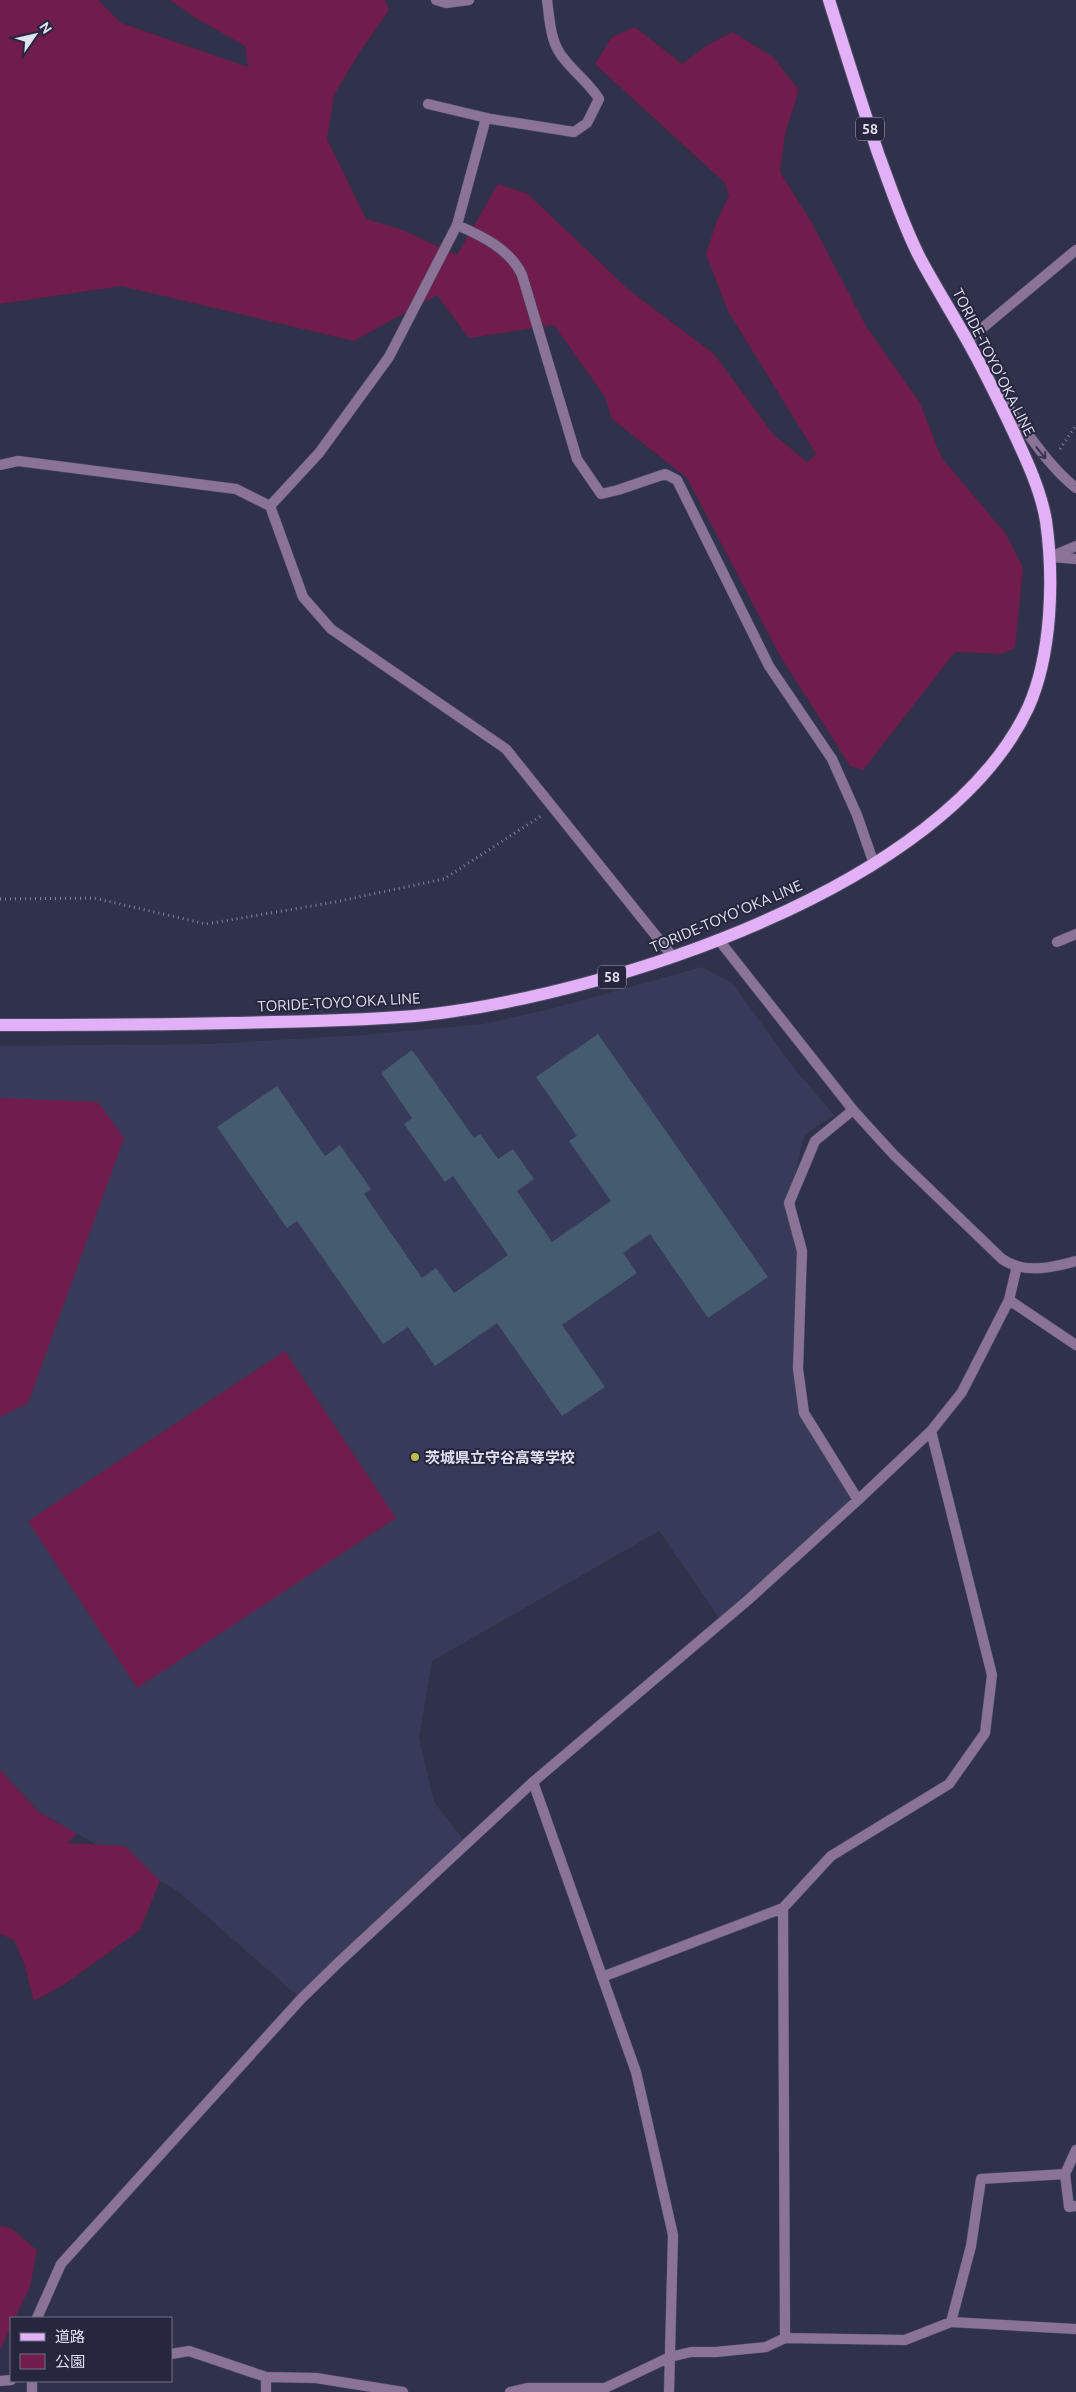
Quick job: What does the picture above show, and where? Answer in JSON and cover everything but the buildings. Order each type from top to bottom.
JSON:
[{"type":"main road","name":"TORIDE-TOYO'OKA LINE","points":[[0,1026],[232,1024],[369,1020],[428,1014],[550,993],[626,973],[673,957],[796,907],[874,864],[946,811],[975,784],[1003,748],[1028,707],[1044,648],[1050,602],[1050,557],[1040,496],[992,385],[919,255],[897,204],[852,76],[829,0]]},
{"type":"street","points":[[436,0],[446,3],[469,0]]},
{"type":"street","points":[[428,104],[486,118],[574,132],[587,123],[599,99],[590,84],[564,60],[553,41],[548,0]]},
{"type":"street","points":[[270,506],[319,453],[388,357],[457,225],[486,118]]},
{"type":"street","points":[[457,225],[485,237],[516,262],[522,276],[577,459],[601,494],[665,474],[677,480],[769,666],[832,758],[857,815],[874,864]]},
{"type":"street","points":[[968,340],[1076,250]]},
{"type":"street","points":[[992,385],[1024,427],[1038,451],[1076,488]]},
{"type":"street","points":[[0,465],[18,461],[236,489],[270,506],[303,597],[331,629],[506,750],[673,957]]},
{"type":"street","points":[[1050,557],[1076,546]]},
{"type":"street","points":[[1050,557],[1076,560]]},
{"type":"street","points":[[1057,942],[1076,934]]},
{"type":"street","points":[[718,939],[853,1110],[894,1155],[1002,1259],[1017,1266],[1030,1269],[1046,1268],[1076,1261]]},
{"type":"street","points":[[853,1110],[815,1141],[789,1202],[802,1251],[798,1369],[804,1413],[858,1500]]},
{"type":"street","points":[[37,2317],[61,2264],[301,1999],[533,1782],[748,1600],[931,1431],[962,1392],[1009,1300],[1017,1266]]},
{"type":"street","points":[[1009,1300],[1076,1346]]},
{"type":"street","points":[[602,1976],[783,1908],[830,1856],[949,1784],[985,1733],[992,1675],[931,1431]]},
{"type":"street","points":[[533,1782],[636,2072],[673,2235],[669,2392]]},
{"type":"street","points":[[783,1908],[785,2338]]},
{"type":"street","points":[[1076,2150],[1065,2174],[1069,2207],[1076,2206]]},
{"type":"street","points":[[951,2322],[971,2246],[981,2178],[1065,2174]]},
{"type":"street","points":[[510,2392],[527,2388],[605,2388],[670,2356],[692,2352],[716,2352],[766,2346],[785,2338],[904,2340],[951,2322],[1076,2329]]},
{"type":"street","points":[[172,2354],[189,2351],[266,2377],[316,2378],[403,2392]]},
{"type":"street","points":[[266,2377],[266,2392]]},
{"type":"path","points":[[1051,464],[1076,425]]},
{"type":"path","points":[[0,899],[94,898],[206,924],[335,902],[444,879],[554,808]]},
{"type":"shaded area","name":"茨城県立守谷高等学校","points":[[702,967],[732,983],[794,1068],[834,1115],[804,1135],[789,1202],[802,1251],[798,1369],[804,1413],[858,1500],[722,1622],[659,1531],[432,1661],[419,1738],[434,1802],[467,1844],[301,1999],[179,1892],[39,1812],[0,1770],[0,1046],[209,1044],[363,1035],[483,1024],[554,1008]]},
{"type":"green space","points":[[0,0],[98,0],[121,23],[248,67],[245,46],[194,17],[170,0],[385,0],[389,10],[359,53],[334,95],[327,139],[366,219],[400,229],[457,255],[498,184],[528,194],[629,290],[714,354],[773,434],[807,462],[816,454],[728,311],[706,254],[716,223],[729,196],[725,183],[595,64],[612,37],[635,27],[682,64],[709,44],[733,32],[773,57],[799,90],[785,134],[780,172],[813,225],[866,326],[920,403],[941,457],[1006,534],[1023,568],[1015,648],[1001,654],[955,652],[863,770],[850,766],[779,654],[687,478],[612,419],[605,397],[554,325],[469,338],[437,295],[354,341],[121,286],[0,304]]},
{"type":"green space","points":[[0,1098],[98,1102],[124,1138],[28,1403],[0,1417]]},
{"type":"green space","points":[[285,1351],[396,1518],[137,1688],[28,1521]]},
{"type":"green space","points":[[0,1770],[39,1812],[77,1834],[67,1843],[125,1846],[160,1881],[140,1930],[65,1984],[34,2001],[24,1963],[14,1940],[0,1934]]},
{"type":"green space","points":[[0,2226],[11,2228],[37,2250],[30,2287],[15,2317],[10,2317],[10,2328],[0,2350]]},
{"type":"place","name":"茨城県立守谷高等学校","points":[[415,1457]]}]
